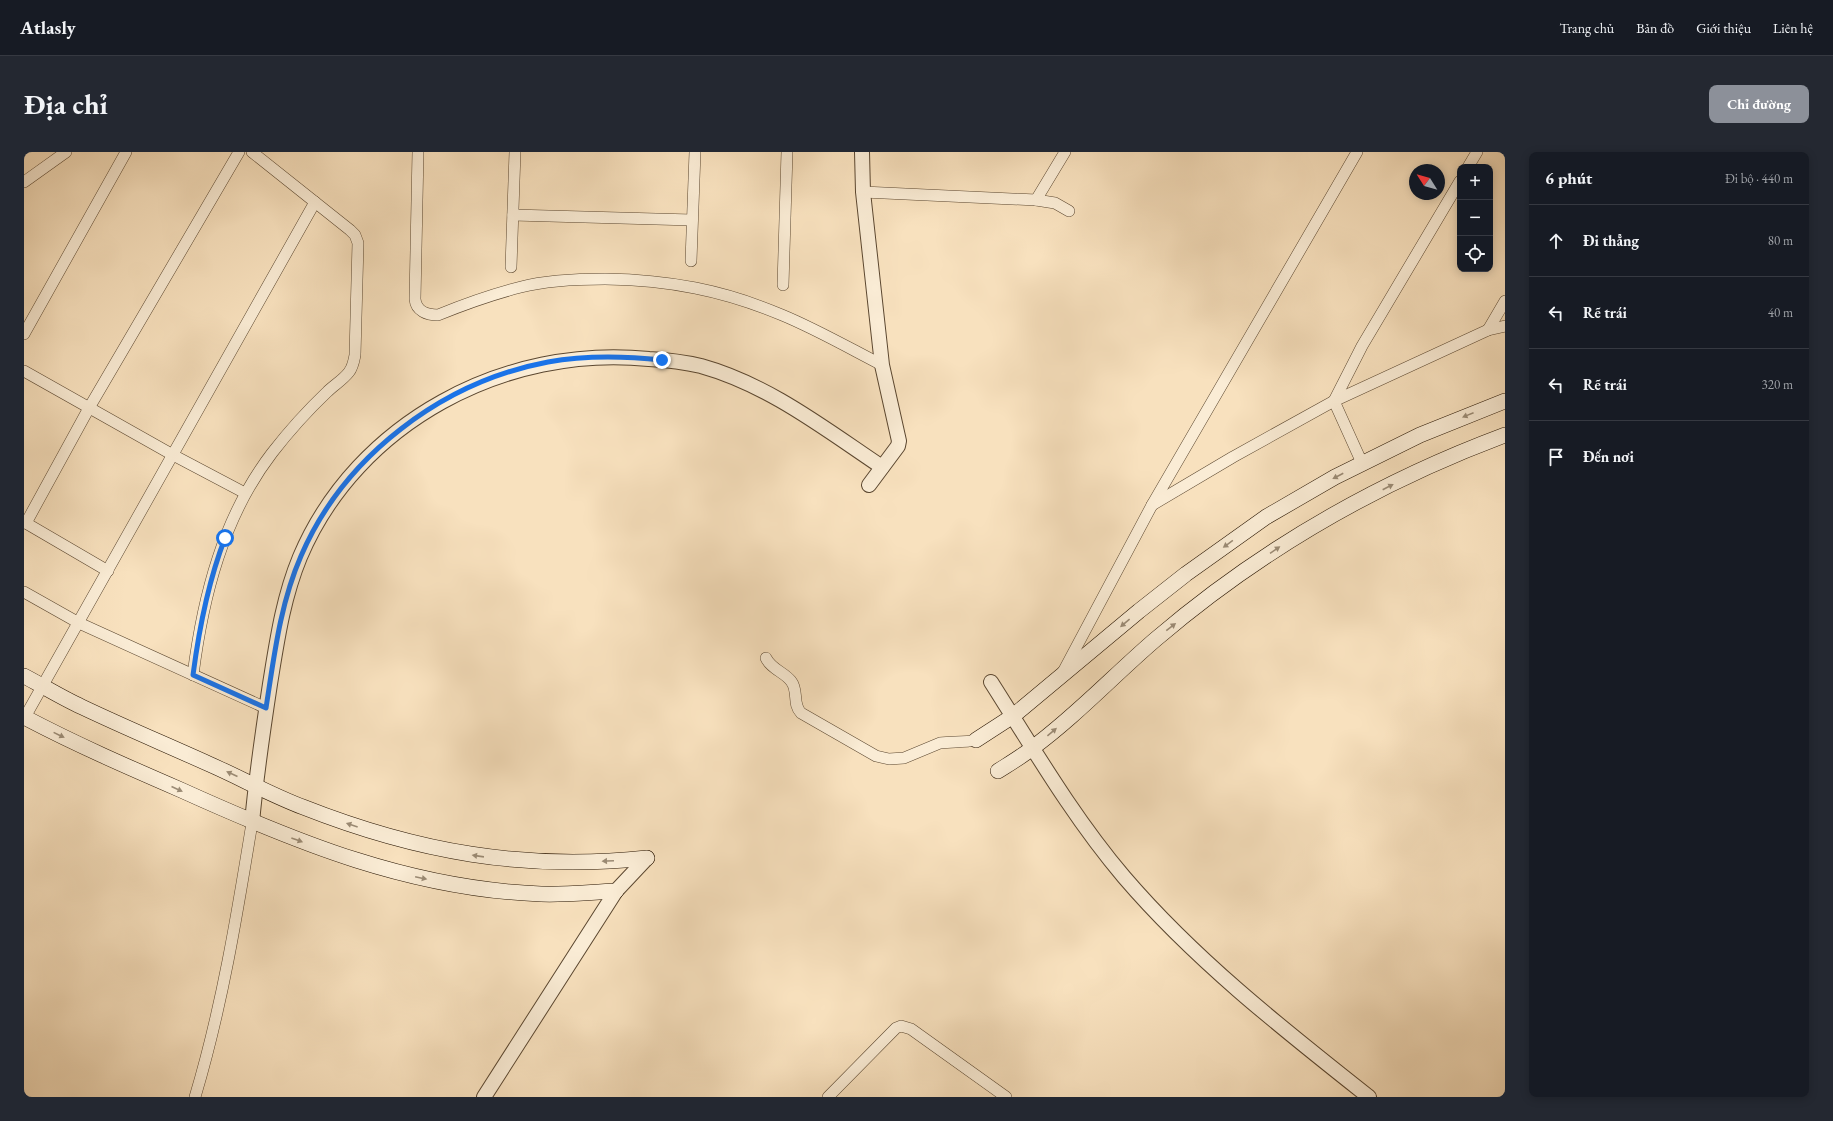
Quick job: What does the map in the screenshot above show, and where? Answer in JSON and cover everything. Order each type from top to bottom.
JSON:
[{"type":"main road","points":[[976,740],[1013,716],[1139,611],[1260,521],[1362,463],[1420,435],[1505,401]]},
{"type":"main road","points":[[998,771],[1032,748],[1080,709],[1156,639],[1244,571],[1280,547],[1363,500],[1439,462],[1505,435]]},
{"type":"main road","points":[[24,676],[81,706],[301,806],[370,831],[456,853],[498,858],[568,862],[623,861],[647,858]]},
{"type":"main road","points":[[25,717],[89,749],[252,823],[358,862],[445,883],[540,894],[616,891]]},
{"type":"street","points":[[24,182],[66,152]]},
{"type":"street","points":[[24,334],[126,152]]},
{"type":"street","points":[[108,571],[25,523],[89,408],[239,152]]},
{"type":"street","points":[[193,675],[202,621],[216,561],[245,493],[272,453],[313,405],[350,371],[354,360],[358,243],[355,235],[252,152]]},
{"type":"street","points":[[418,152],[415,299],[416,305],[420,310],[430,315],[438,315],[509,290],[541,283],[581,279],[650,280],[707,290],[762,307],[799,322],[882,364]]},
{"type":"street","points":[[511,267],[515,152]]},
{"type":"street","points":[[691,261],[694,152]]},
{"type":"street","points":[[783,285],[787,152]]},
{"type":"street","points":[[862,152],[863,192],[882,364],[899,441],[898,446],[869,484]]},
{"type":"street","points":[[1036,200],[1065,152]]},
{"type":"street","points":[[1060,678],[1152,505],[1357,152]]},
{"type":"street","points":[[1470,164],[1477,152]]},
{"type":"street","points":[[1334,401],[1362,346],[1457,186]]},
{"type":"street","points":[[863,192],[1036,200],[1055,203],[1069,211]]},
{"type":"street","points":[[25,717],[79,624],[315,202]]},
{"type":"street","points":[[513,215],[692,220]]},
{"type":"street","points":[[1488,330],[1505,301]]},
{"type":"street","points":[[1152,505],[1233,457],[1334,401],[1488,330],[1505,326]]},
{"type":"street","points":[[195,1097],[206,1062],[231,952],[252,823],[266,708],[278,630],[295,570],[312,533],[338,492],[364,462],[423,411],[469,388],[494,377],[548,362],[602,356],[630,357],[690,364],[740,380],[773,396],[882,467]]},
{"type":"street","points":[[24,371],[173,455],[245,493]]},
{"type":"street","points":[[1334,401],[1362,463]]},
{"type":"street","points":[[24,592],[79,624],[266,708]]},
{"type":"street","points":[[766,658],[768,663],[791,681],[795,690],[796,705],[801,713],[876,756],[896,759],[940,743],[964,743],[976,740]]},
{"type":"street","points":[[991,682],[1032,748],[1090,834],[1124,878],[1233,986],[1369,1097]]},
{"type":"street","points":[[484,1097],[616,891],[647,858]]},
{"type":"street","points":[[828,1097],[896,1028],[900,1026],[911,1029],[1006,1097]]},
{"type":"route","points":[[225,538],[216,561],[206,599],[196,650],[193,675],[266,708],[282,611],[295,570],[306,544],[326,509],[350,476],[402,428],[423,411],[469,388],[494,377],[524,368],[548,362],[602,356],[624,356],[662,360]]}]
